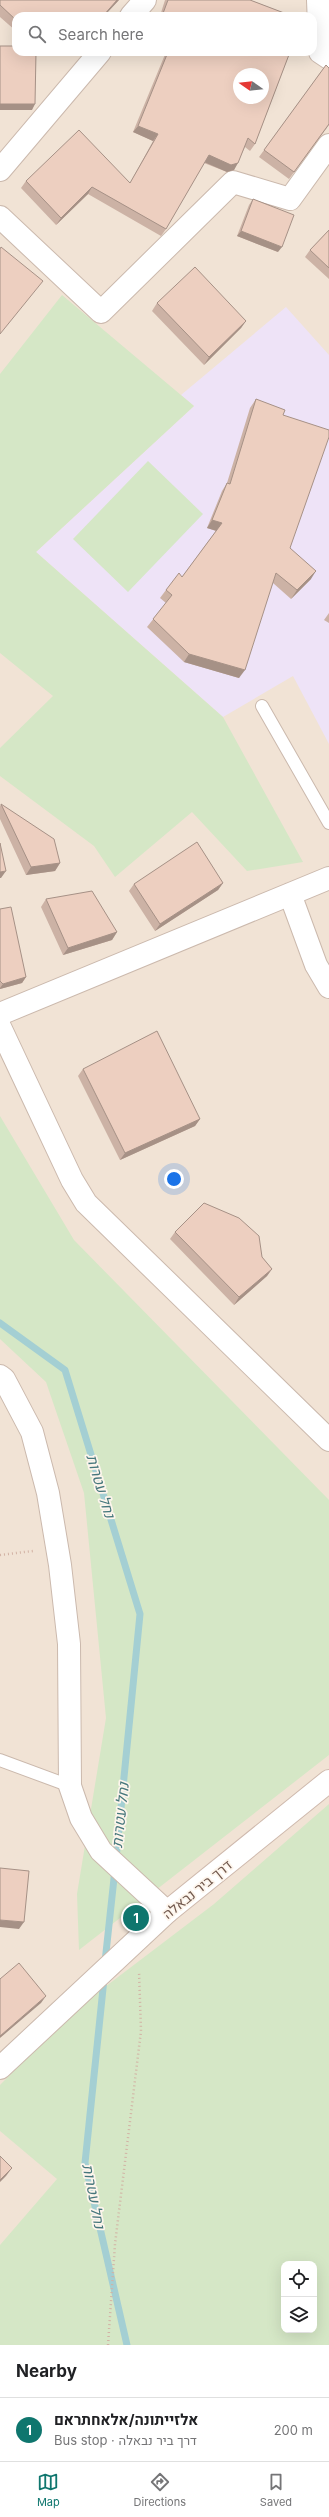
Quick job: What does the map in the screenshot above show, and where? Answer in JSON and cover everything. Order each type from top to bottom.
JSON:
[{"type":"street","points":[[134,12],[144,0]]},
{"type":"street","points":[[318,0],[320,52],[329,58]]},
{"type":"street","points":[[0,170],[97,56]]},
{"type":"street","points":[[0,217],[101,312],[233,182],[290,199],[329,145]]},
{"type":"street","points":[[0,1014],[329,878]]},
{"type":"street","points":[[290,894],[316,965],[329,987]]},
{"type":"street","points":[[0,1027],[72,1180],[86,1203],[329,1440]]},
{"type":"street","points":[[1,1378],[32,1432],[48,1493],[57,1548],[69,1644],[70,1786],[81,1818],[101,1851],[167,1912]]},
{"type":"street","name":"דרך ביר נבאלה","points":[[0,2068],[138,1937],[329,1782]]},
{"type":"lane","points":[[262,706],[329,823]]},
{"type":"lane","points":[[0,1760],[70,1786]]},
{"type":"path","points":[[0,1556],[57,1548]]},
{"type":"path","points":[[108,2345],[115,2244],[140,2031],[138,1937]]},
{"type":"shaded area","points":[[0,0],[329,0],[329,1911],[79,2345],[0,2345]]},
{"type":"shaded area","points":[[286,307],[329,355],[329,744],[293,676],[223,717],[36,552],[194,406],[181,395]]},
{"type":"green space","points":[[62,295],[194,406],[36,552],[223,717],[303,862],[247,871],[192,812],[115,877],[94,846],[0,776],[0,748],[53,696],[0,653],[0,374]]},
{"type":"green space","points":[[148,461],[203,514],[128,592],[73,539]]},
{"type":"green space","points":[[0,1116],[74,1240],[329,1500],[329,1755],[79,1950],[77,1894],[106,1718],[84,1493],[46,1382],[0,1339]]},
{"type":"green space","points":[[329,1804],[329,2345],[0,2345],[0,2245],[57,2179],[0,2131],[0,2085],[72,2012],[214,1904]]},
{"type":"building","points":[[0,0],[117,0],[106,12],[12,12],[12,16],[0,5]]},
{"type":"building","points":[[168,0],[250,0],[282,12],[164,12]]},
{"type":"building","points":[[0,46],[12,46],[12,56],[36,56],[35,104],[0,104]]},
{"type":"building","points":[[166,56],[288,56],[255,144],[248,138],[238,163],[231,165],[209,155],[166,229],[92,187],[61,218],[26,181],[79,130],[130,183],[158,134],[138,126]]},
{"type":"building","points":[[326,65],[329,68],[329,124],[294,172],[264,150]]},
{"type":"building","points":[[253,199],[294,215],[282,247],[241,231]]},
{"type":"building","points":[[329,230],[329,268],[310,250]]},
{"type":"building","points":[[1,247],[43,281],[0,334],[0,249]]},
{"type":"building","points":[[195,267],[246,321],[209,357],[157,303]]},
{"type":"building","points":[[256,399],[285,410],[283,415],[329,430],[329,437],[290,548],[316,571],[297,590],[276,573],[245,670],[189,654],[153,619],[172,595],[166,590],[179,573],[182,577],[222,523],[212,520],[227,483],[230,484]]},
{"type":"building","points":[[1,804],[54,839],[60,863],[31,867]]},
{"type":"building","points":[[197,842],[223,883],[160,924],[134,884]]},
{"type":"building","points":[[0,843],[6,871],[0,872]]},
{"type":"building","points":[[92,891],[117,932],[68,948],[46,899]]},
{"type":"building","points":[[11,907],[26,977],[3,984],[0,981],[0,909]]},
{"type":"building","points":[[157,1031],[200,1119],[125,1153],[83,1069]]},
{"type":"building","points":[[204,1203],[239,1218],[259,1236],[262,1257],[272,1269],[239,1297],[175,1232]]},
{"type":"building","points":[[0,1868],[29,1871],[24,1922],[0,1920]]},
{"type":"building","points":[[19,1963],[46,1996],[0,2036],[0,1979]]},
{"type":"building","points":[[0,2156],[12,2168],[0,2180]]},
{"type":"waterway","name":"נחל עטרות","points":[[0,1323],[65,1370],[140,1614],[116,1859]]},
{"type":"waterway","name":"נחל עטרות","points":[[105,1962],[115,1869]]},
{"type":"waterway","name":"נחל עטרות","points":[[104,1979],[85,2163],[127,2345]]},
{"type":"place","name":"אלזייתונה/אלאחתראם","points":[[136,1918]]}]
